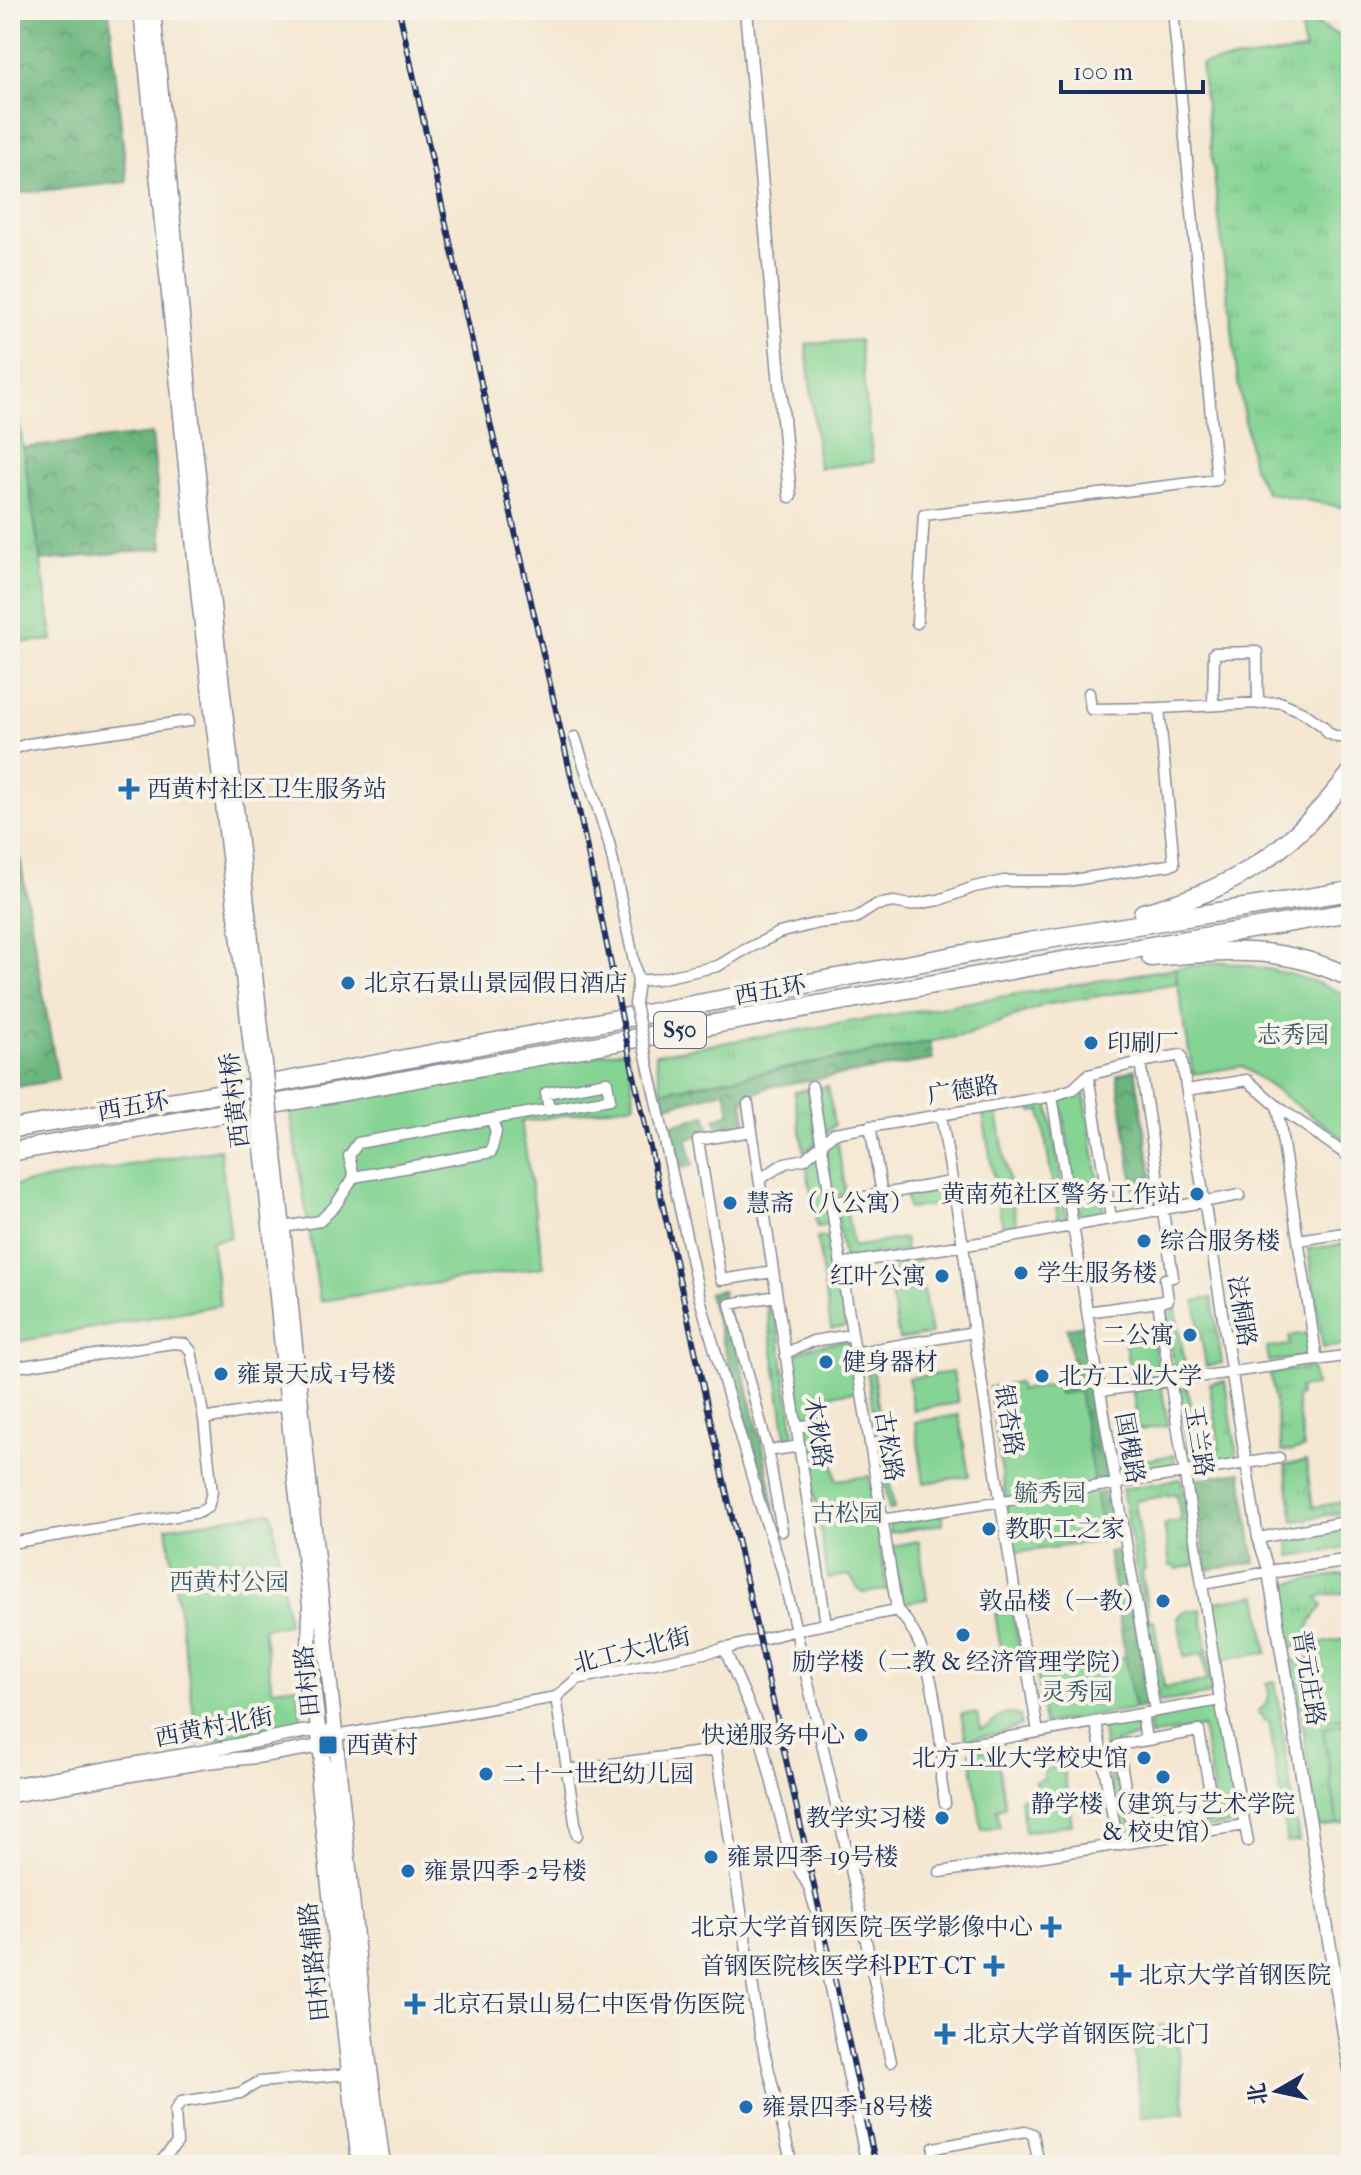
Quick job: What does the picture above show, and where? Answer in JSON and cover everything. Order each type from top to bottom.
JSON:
[{"type":"highway","points":[[1029,942],[1177,905],[1221,887],[1251,871],[1286,844],[1313,819],[1347,778]]},
{"type":"highway","name":"西五环","points":[[10,1129],[234,1091],[1029,942],[1351,891]]},
{"type":"highway","name":"西五环","points":[[10,1152],[1033,966],[1351,912]]},
{"type":"highway","points":[[1033,966],[1235,950],[1300,958],[1351,978]]},
{"type":"main road","points":[[141,10],[199,599],[252,1001]]},
{"type":"main road","points":[[153,10],[252,1001]]},
{"type":"main road","name":"西黄村桥","points":[[252,1001],[273,1192]]},
{"type":"main road","name":"田村路","points":[[273,1192],[283,1227],[369,2062],[383,2165]]},
{"type":"main road","name":"田村路","points":[[273,1192],[288,1404],[310,1605],[309,1650],[320,1743],[327,1772],[359,2121],[369,2165]]},
{"type":"street","points":[[746,10],[790,496]]},
{"type":"street","points":[[917,623],[924,515],[1217,480],[1173,10]]},
{"type":"street","points":[[1213,705],[1214,653],[1257,652],[1258,704]]},
{"type":"street","points":[[1089,693],[1091,709],[1280,702],[1303,712],[1328,733],[1351,737]]},
{"type":"street","points":[[638,981],[718,966],[779,933],[818,923],[854,919],[876,905],[894,902],[909,905],[939,900],[974,887],[1004,881],[1067,881],[1174,864],[1159,708]]},
{"type":"street","points":[[10,750],[28,744],[189,721]]},
{"type":"street","points":[[575,737],[609,843],[638,981],[635,1004],[700,1299],[798,1629],[891,2062]]},
{"type":"street","name":"广德路","points":[[760,1179],[785,1163],[805,1159],[834,1133],[1052,1096],[1073,1089],[1088,1075],[1181,1055]]},
{"type":"street","name":"法桐路","points":[[1181,1055],[1258,1538],[1269,1572]]},
{"type":"street","points":[[1087,1312],[1168,1300],[1165,1279],[1173,1277],[1140,1062]]},
{"type":"street","points":[[1088,1075],[1111,1218]]},
{"type":"street","points":[[1187,1090],[1247,1080],[1277,1106],[1351,1158]]},
{"type":"street","points":[[354,1177],[349,1156],[358,1143],[492,1119],[549,1110],[610,1099],[607,1082],[546,1093],[549,1110]]},
{"type":"street","name":"古松路","points":[[812,1086],[897,1610],[907,1619],[914,1633],[929,1675],[942,1749],[941,1775],[945,1804]]},
{"type":"street","name":"国槐路","points":[[1052,1096],[1155,1711]]},
{"type":"street","name":"木秋路","points":[[748,1104],[826,1624]]},
{"type":"street","points":[[1277,1106],[1317,1360]]},
{"type":"street","name":"银杏路","points":[[941,1114],[1038,1732]]},
{"type":"street","points":[[283,1227],[320,1221],[335,1206],[354,1177],[491,1152],[496,1132],[492,1119]]},
{"type":"street","points":[[870,1126],[882,1194]]},
{"type":"street","points":[[752,1131],[698,1140],[721,1280],[773,1272]]},
{"type":"street","points":[[831,1203],[951,1182]]},
{"type":"street","points":[[841,1264],[1240,1195]]},
{"type":"street","points":[[1298,1240],[1351,1232]]},
{"type":"street","points":[[776,1296],[730,1304],[768,1451],[782,1531]]},
{"type":"street","name":"玉兰路","points":[[1158,1302],[1220,1700],[1248,1841]]},
{"type":"street","points":[[854,1353],[974,1332]]},
{"type":"street","points":[[786,1353],[813,1341],[851,1335]]},
{"type":"street","points":[[10,1368],[173,1343],[185,1344],[191,1351],[204,1419],[212,1492],[208,1507],[204,1510],[10,1543]]},
{"type":"street","points":[[1100,1391],[1351,1355]]},
{"type":"street","points":[[204,1419],[288,1404]]},
{"type":"street","points":[[798,1427],[815,1424]]},
{"type":"street","points":[[768,1451],[800,1446]]},
{"type":"street","points":[[881,1520],[1279,1458]]},
{"type":"street","points":[[1258,1538],[1351,1521]]},
{"type":"street","points":[[1203,1584],[1351,1560]]},
{"type":"street","name":"晋元庄路","points":[[1269,1572],[1351,2076]]},
{"type":"street","name":"北工大北街","points":[[335,1736],[556,1697],[577,1679],[897,1610]]},
{"type":"street","points":[[724,1648],[757,1723],[786,1839],[809,1887],[819,1921],[823,1954],[867,2165]]},
{"type":"street","points":[[556,1697],[577,1835]]},
{"type":"street","points":[[942,1749],[1220,1700]]},
{"type":"street","points":[[1142,1714],[1146,1740]]},
{"type":"street","points":[[1096,1722],[1118,1845]]},
{"type":"street","points":[[1199,1731],[1213,1808],[1131,1822],[1118,1745],[1146,1740],[1199,1731]]},
{"type":"street","points":[[320,1743],[335,1736]]},
{"type":"street","name":"西黄村北街","points":[[10,1785],[320,1743]]},
{"type":"street","name":"西黄村北街","points":[[10,1796],[206,1762],[256,1757],[320,1743]]},
{"type":"street","name":"田村路辅路","points":[[320,1743],[317,1784],[348,2074],[359,2121],[358,2165]]},
{"type":"street","points":[[567,1770],[716,1750],[760,2034],[792,2165]]},
{"type":"street","points":[[940,1872],[1245,1825]]},
{"type":"street","points":[[162,2165],[162,2160],[177,2143],[175,2111],[181,2102],[240,2093],[259,2082],[348,2074]]},
{"type":"street","points":[[934,2165],[934,2148],[1025,2131],[1033,2134],[1039,2165]]},
{"type":"green space","points":[[10,10],[109,10],[127,182],[10,194]]},
{"type":"green space","points":[[1300,15],[1351,42],[1351,509],[1266,492],[1253,467],[1238,382],[1201,64],[1304,51]]},
{"type":"green space","points":[[859,340],[873,462],[819,468],[806,344]]},
{"type":"green space","points":[[10,366],[53,640],[10,643]]},
{"type":"green space","points":[[152,434],[163,548],[41,561],[23,448]]},
{"type":"green space","points":[[10,801],[58,1080],[10,1088]]},
{"type":"green space","name":"志秀园","points":[[1226,962],[1290,974],[1322,984],[1351,998],[1351,1144],[1242,1066],[1193,1074],[1175,968]]},
{"type":"green space","points":[[1175,968],[1178,983],[1044,1005],[966,1035],[662,1091],[655,1054]]},
{"type":"green space","points":[[930,1042],[933,1060],[768,1087],[743,1101],[747,1127],[719,1132],[715,1118],[731,1113],[725,1091],[666,1106],[662,1091]]},
{"type":"green space","points":[[626,1050],[635,1104],[521,1122],[544,1267],[320,1301],[289,1103]]},
{"type":"green space","points":[[1135,1069],[1155,1199],[1136,1202],[1117,1075]]},
{"type":"green space","points":[[828,1086],[834,1125],[824,1135],[816,1088]]},
{"type":"green space","points":[[808,1089],[817,1141],[804,1153],[794,1092]]},
{"type":"green space","points":[[1084,1093],[1104,1213],[1080,1217],[1060,1096]]},
{"type":"green space","points":[[1048,1100],[1067,1219],[1058,1220],[1041,1111],[1032,1112],[1030,1103]]},
{"type":"green space","points":[[997,1112],[1017,1228],[1003,1230],[983,1115]]},
{"type":"green space","points":[[706,1115],[711,1133],[687,1139],[693,1165],[680,1168],[670,1125]]},
{"type":"green space","points":[[837,1139],[846,1194],[833,1196],[826,1149]]},
{"type":"green space","points":[[220,1149],[231,1237],[211,1241],[220,1305],[10,1343],[10,1186]]},
{"type":"green space","points":[[819,1154],[831,1224],[817,1227],[806,1165]]},
{"type":"green space","points":[[945,1190],[947,1203],[908,1209],[906,1196]]},
{"type":"green space","points":[[846,1208],[853,1247],[904,1238],[906,1251],[844,1260],[836,1210]]},
{"type":"green space","points":[[832,1236],[846,1327],[831,1329],[817,1238]]},
{"type":"green space","points":[[1351,1243],[1351,1344],[1323,1348],[1308,1249]]},
{"type":"green space","points":[[918,1258],[922,1280],[890,1286],[887,1263]]},
{"type":"green space","points":[[923,1288],[931,1334],[899,1340],[891,1293]]},
{"type":"green space","points":[[722,1290],[764,1452],[778,1527],[708,1293]]},
{"type":"green space","points":[[1212,1298],[1222,1363],[1206,1366],[1195,1301]]},
{"type":"green space","points":[[774,1303],[795,1442],[787,1443],[766,1304]]},
{"type":"green space","points":[[1175,1304],[1186,1369],[1175,1371],[1164,1306]]},
{"type":"green space","points":[[1085,1325],[1110,1477],[1093,1480],[1079,1391],[1059,1394],[1056,1376],[1074,1373],[1067,1328]]},
{"type":"green space","points":[[1308,1333],[1311,1356],[1269,1362],[1267,1348],[1290,1345],[1289,1336]]},
{"type":"green space","points":[[1153,1338],[1168,1425],[1139,1430],[1125,1343]]},
{"type":"green space","name":"古松园","points":[[848,1340],[856,1391],[823,1396],[836,1480],[869,1476],[887,1590],[862,1593],[849,1575],[828,1578],[792,1355],[813,1346]]},
{"type":"green space","points":[[871,1360],[894,1509],[889,1510],[865,1361]]},
{"type":"green space","points":[[1312,1367],[1315,1386],[1299,1388],[1300,1396],[1296,1397],[1304,1449],[1282,1452],[1270,1373]]},
{"type":"green space","points":[[953,1372],[958,1403],[913,1410],[908,1378]]},
{"type":"green space","points":[[1225,1381],[1238,1460],[1191,1468],[1177,1388],[1187,1387],[1199,1453],[1220,1449],[1209,1383]]},
{"type":"green space","name":"毓秀园","points":[[1018,1383],[1020,1390],[1057,1384],[1059,1394],[1079,1391],[1103,1541],[1014,1553],[989,1387]]},
{"type":"green space","points":[[959,1415],[969,1476],[924,1483],[915,1422]]},
{"type":"green space","points":[[1174,1455],[1176,1469],[1118,1479],[1116,1465]]},
{"type":"green space","points":[[1306,1461],[1313,1507],[1351,1501],[1351,1511],[1294,1521],[1285,1465]]},
{"type":"green space","points":[[1241,1472],[1255,1563],[1207,1570],[1193,1479]]},
{"type":"green space","points":[[1181,1479],[1195,1565],[1175,1569],[1170,1566],[1164,1524],[1181,1521],[1177,1494],[1135,1501],[1149,1620],[1154,1620],[1164,1687],[1207,1681],[1203,1654],[1184,1657],[1178,1616],[1182,1612],[1201,1609],[1214,1694],[1159,1702],[1122,1489]]},
{"type":"green space","points":[[1112,1491],[1120,1538],[1103,1541],[1095,1494]]},
{"type":"green space","name":"西黄村公园","points":[[272,1512],[288,1624],[263,1628],[272,1689],[297,1686],[303,1728],[198,1743],[167,1527]]},
{"type":"green space","points":[[942,1514],[943,1524],[890,1533],[889,1522]]},
{"type":"green space","points":[[1351,1527],[1351,1547],[1291,1557],[1288,1537]]},
{"type":"green space","points":[[919,1541],[927,1599],[901,1603],[892,1546]]},
{"type":"green space","points":[[1122,1550],[1149,1706],[1134,1709],[1108,1552]]},
{"type":"green space","points":[[1351,1573],[1351,1590],[1318,1598],[1323,1606],[1310,1624],[1307,1645],[1289,1648],[1278,1585]]},
{"type":"green space","points":[[1258,1595],[1267,1653],[1223,1659],[1214,1602]]},
{"type":"green space","points":[[1013,1611],[1021,1660],[1003,1663],[995,1614]]},
{"type":"green space","points":[[1351,1638],[1351,1716],[1329,1720],[1317,1644]]},
{"type":"green space","points":[[1319,1656],[1329,1719],[1341,1718],[1342,1725],[1323,1728],[1338,1824],[1319,1827],[1292,1661]]},
{"type":"green space","name":"灵秀园","points":[[1125,1657],[1134,1709],[1044,1724],[1036,1673]]},
{"type":"green space","points":[[1275,1681],[1299,1841],[1287,1843],[1269,1720],[1264,1721],[1258,1711],[1268,1698],[1266,1683]]},
{"type":"green space","points":[[1218,1704],[1241,1823],[1120,1842],[1101,1724],[1135,1719],[1138,1737],[1115,1742],[1129,1826],[1217,1811],[1202,1727],[1150,1736],[1147,1717]]},
{"type":"green space","points":[[975,1713],[981,1729],[1007,1714],[1020,1716],[1021,1725],[966,1740],[961,1714]]},
{"type":"green space","points":[[1351,1723],[1351,1822],[1338,1824],[1323,1728]]},
{"type":"green space","points":[[996,1748],[1005,1807],[997,1809],[1000,1827],[982,1830],[970,1752]]},
{"type":"green space","points":[[1063,1766],[1072,1824],[1025,1832],[1020,1798],[1037,1795],[1035,1781],[1044,1779],[1043,1770]]},
{"type":"green space","points":[[1176,2024],[1185,2113],[1141,2117],[1132,2029]]},
{"type":"railway","points":[[399,10],[580,815],[631,1062],[876,2165]]},
{"type":"place","name":"西黄村社区卫生服务站","points":[[129,789]]},
{"type":"place","name":"北京石景山景园假日酒店","points":[[348,983]]},
{"type":"place","name":"印刷厂","points":[[1091,1043]]},
{"type":"place","name":"黄南苑社区警务工作站","points":[[1197,1194]]},
{"type":"place","name":"慧斋（八公寓）","points":[[730,1203]]},
{"type":"place","name":"综合服务楼","points":[[1144,1241]]},
{"type":"place","name":"学生服务楼","points":[[1021,1273]]},
{"type":"place","name":"红叶公寓","points":[[942,1276]]},
{"type":"place","name":"二公寓","points":[[1190,1335]]},
{"type":"place","name":"健身器材","points":[[826,1362]]},
{"type":"place","name":"雍景天成-1号楼","points":[[221,1374]]},
{"type":"place","name":"北方工业大学","points":[[1042,1376]]},
{"type":"place","name":"教职工之家","points":[[989,1529]]},
{"type":"place","name":"敦品楼（一教）","points":[[1163,1601]]},
{"type":"place","name":"励学楼（二教 & 经济管理学院）","points":[[963,1635]]},
{"type":"place","name":"快递服务中心","points":[[861,1735]]},
{"type":"place","name":"西黄村","points":[[328,1745]]},
{"type":"place","name":"北方工业大学校史馆","points":[[1144,1758]]},
{"type":"place","name":"二十一世纪幼儿园","points":[[486,1774]]},
{"type":"place","name":"静学楼（建筑与艺术学院 & 校史馆）","points":[[1163,1777]]},
{"type":"place","name":"教学实习楼","points":[[942,1818]]},
{"type":"place","name":"雍景四季-19号楼","points":[[711,1857]]},
{"type":"place","name":"雍景四季-2号楼","points":[[408,1871]]},
{"type":"place","name":"北京大学首钢医院-医学影像中心","points":[[1051,1927]]},
{"type":"place","name":"首钢医院核医学科PET-CT","points":[[994,1966]]},
{"type":"place","name":"北京大学首钢医院","points":[[1121,1975]]},
{"type":"place","name":"北京石景山易仁中医骨伤医院","points":[[415,2004]]},
{"type":"place","name":"北京大学首钢医院-北门","points":[[945,2034]]},
{"type":"place","name":"雍景四季-18号楼","points":[[746,2107]]}]
